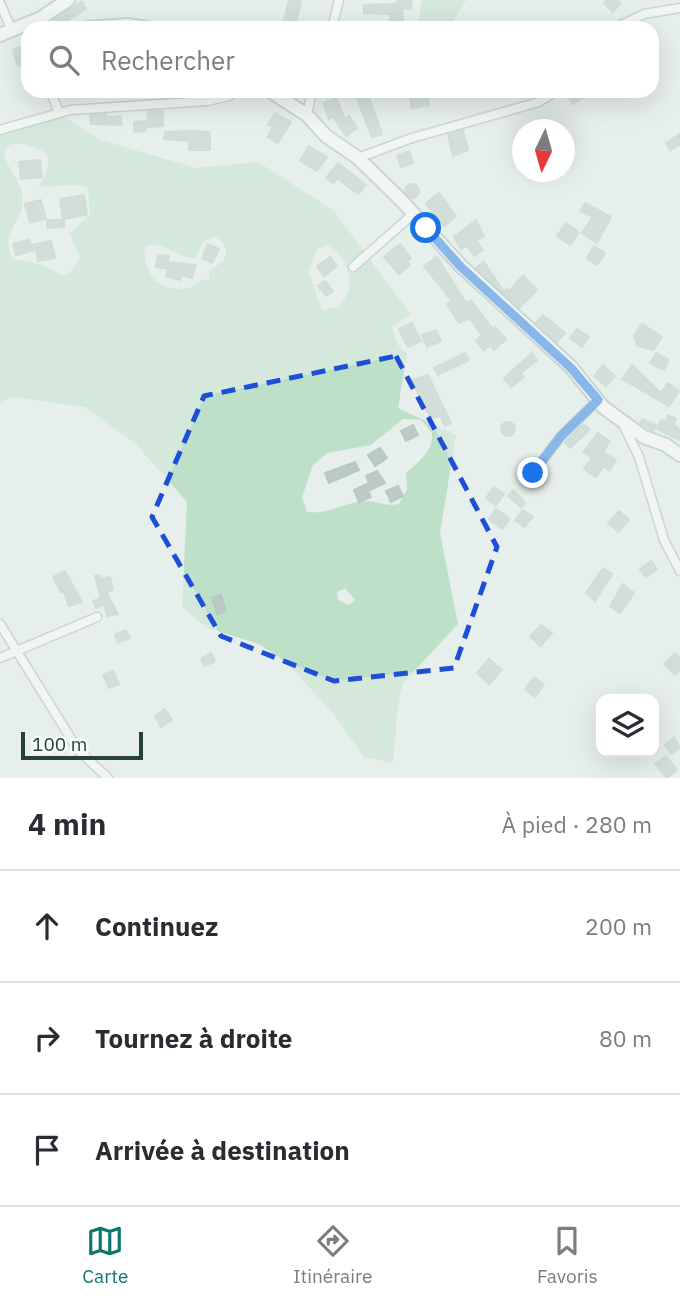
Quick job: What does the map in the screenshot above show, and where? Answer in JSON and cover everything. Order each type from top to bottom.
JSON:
[{"type":"street","points":[[36,21],[68,0]]},
{"type":"street","points":[[334,21],[339,0]]},
{"type":"street","points":[[0,3],[19,32]]},
{"type":"street","points":[[630,21],[644,14],[680,8]]},
{"type":"street","points":[[53,98],[59,112]]},
{"type":"street","points":[[0,130],[59,112],[220,98]]},
{"type":"street","points":[[281,98],[307,115],[326,136],[358,158],[401,200],[461,267],[571,368],[598,400],[622,422],[680,455]]},
{"type":"street","points":[[307,115],[311,98]]},
{"type":"street","points":[[358,158],[412,138],[545,98]]},
{"type":"street","points":[[353,267],[412,215]]},
{"type":"street","points":[[533,473],[561,436],[598,400]]},
{"type":"street","points":[[622,422],[639,457],[664,540],[680,571]]},
{"type":"street","points":[[0,658],[97,617]]},
{"type":"street","points":[[0,624],[19,651],[34,683],[78,750],[108,778]]},
{"type":"highlighted area","points":[[396,356],[455,462],[497,547],[454,668],[334,681],[221,636],[152,517],[204,396]]},
{"type":"green space","points":[[422,0],[466,0],[453,21],[419,21]]},
{"type":"green space","points":[[59,114],[101,140],[196,168],[258,162],[334,211],[411,315],[392,326],[398,345],[407,354],[398,408],[456,435],[440,533],[458,624],[403,683],[398,705],[393,763],[364,757],[336,717],[288,664],[259,644],[207,628],[182,607],[187,502],[135,443],[85,407],[13,397],[0,402],[0,130]],"holes":[[[18,143],[29,146],[48,156],[48,167],[39,187],[71,185],[88,188],[90,214],[70,233],[80,258],[70,273],[62,275],[39,264],[12,259],[9,249],[10,234],[20,215],[23,198],[20,186],[5,158],[4,152],[9,145]],[[214,236],[226,249],[224,261],[209,271],[209,282],[202,279],[191,287],[177,289],[163,285],[152,277],[144,253],[148,245],[162,246],[188,258],[194,258],[204,242]],[[328,245],[336,251],[346,266],[350,282],[345,299],[339,307],[322,310],[308,271],[317,249]],[[403,419],[421,420],[432,433],[428,451],[406,473],[407,489],[399,504],[364,501],[322,512],[307,512],[302,497],[313,465],[327,453],[371,445]],[[345,588],[355,600],[349,605],[338,600],[337,592]]]},
{"type":"building","points":[[289,0],[301,0],[296,21],[284,21]]},
{"type":"building","points":[[398,0],[412,0],[411,9],[402,8],[403,21],[390,21],[390,14],[364,13],[364,5],[397,4]]},
{"type":"building","points":[[607,0],[621,3],[613,12],[604,3]]},
{"type":"building","points":[[82,2],[86,9],[67,21],[52,21]]},
{"type":"building","points":[[21,47],[21,65],[18,66],[13,50]]},
{"type":"building","points":[[336,98],[345,119],[349,116],[357,128],[346,136],[333,117],[329,119],[323,103]]},
{"type":"building","points":[[357,98],[369,98],[382,134],[372,137]]},
{"type":"building","points":[[410,98],[428,98],[429,105],[412,108]]},
{"type":"building","points":[[569,98],[583,98],[573,104]]},
{"type":"building","points":[[148,111],[163,111],[163,126],[147,127]]},
{"type":"building","points":[[275,113],[291,122],[278,143],[267,137],[273,127],[268,125]]},
{"type":"building","points":[[106,114],[106,117],[121,116],[122,125],[91,124],[90,115]]},
{"type":"building","points":[[145,121],[146,131],[134,132],[134,122]]},
{"type":"building","points":[[463,130],[468,150],[453,156],[448,135]]},
{"type":"building","points":[[165,132],[210,132],[210,150],[189,150],[189,141],[164,139]]},
{"type":"building","points":[[680,134],[680,144],[670,150],[666,143]]},
{"type":"building","points":[[309,146],[327,157],[317,171],[300,161]]},
{"type":"building","points":[[409,151],[413,163],[401,167],[397,156]]},
{"type":"building","points":[[40,160],[42,177],[21,179],[19,162]]},
{"type":"building","points":[[338,163],[366,185],[358,194],[337,178],[334,183],[326,178]]},
{"type":"building","points":[[409,184],[415,184],[419,191],[415,198],[409,198],[405,194],[405,188]]},
{"type":"building","points":[[439,193],[456,216],[444,226],[426,204]]},
{"type":"building","points":[[84,195],[87,215],[63,219],[60,199]]},
{"type":"building","points":[[41,200],[46,219],[30,222],[25,204]]},
{"type":"building","points":[[585,203],[611,217],[597,243],[582,233],[593,217],[580,211]]},
{"type":"building","points":[[47,220],[64,220],[64,227],[47,228]]},
{"type":"building","points":[[476,220],[484,236],[476,240],[483,250],[474,256],[467,245],[461,249],[454,237]]},
{"type":"building","points":[[566,223],[579,233],[570,245],[557,236]]},
{"type":"building","points":[[29,240],[31,245],[51,241],[55,258],[38,261],[36,250],[16,255],[13,244]]},
{"type":"building","points":[[208,244],[219,249],[212,263],[202,258]]},
{"type":"building","points":[[400,244],[411,258],[407,261],[410,265],[399,274],[384,257]]},
{"type":"building","points":[[594,246],[605,253],[597,265],[587,258]]},
{"type":"building","points":[[158,255],[169,256],[168,262],[196,265],[192,278],[182,275],[180,280],[166,276],[168,269],[156,267]]},
{"type":"building","points":[[330,257],[337,266],[324,276],[317,266]]},
{"type":"building","points":[[437,257],[466,303],[471,300],[493,329],[495,327],[506,339],[494,350],[490,345],[484,350],[476,341],[482,335],[471,320],[459,323],[447,304],[452,301],[424,266]]},
{"type":"building","points":[[484,262],[504,292],[507,289],[509,291],[523,276],[537,290],[519,308],[476,268]]},
{"type":"building","points":[[325,281],[333,291],[326,296],[318,286]]},
{"type":"building","points":[[543,315],[565,333],[557,342],[536,323]]},
{"type":"building","points":[[412,323],[421,341],[408,347],[399,329]]},
{"type":"building","points":[[642,324],[662,337],[653,350],[637,346],[634,336]]},
{"type":"building","points":[[577,329],[589,337],[582,347],[570,338]]},
{"type":"building","points":[[436,330],[441,341],[427,347],[422,335]]},
{"type":"building","points":[[465,353],[469,360],[438,375],[434,368]]},
{"type":"building","points":[[532,353],[537,360],[521,373],[524,377],[511,387],[504,378]]},
{"type":"building","points":[[656,353],[669,360],[664,370],[650,363]]},
{"type":"building","points":[[603,365],[615,376],[606,386],[594,376]]},
{"type":"building","points":[[632,365],[661,393],[668,383],[679,391],[669,406],[622,379]]},
{"type":"building","points":[[428,375],[451,423],[445,426],[440,415],[431,419],[411,380]]},
{"type":"building","points":[[668,415],[676,419],[674,425],[680,430],[680,440],[657,429],[661,420],[666,422]]},
{"type":"building","points":[[642,419],[656,425],[653,431],[640,423]]},
{"type":"building","points":[[505,422],[511,422],[515,429],[511,436],[505,436],[501,432],[501,426]]},
{"type":"building","points":[[583,424],[590,429],[570,448],[565,442]]},
{"type":"building","points":[[413,425],[418,435],[406,441],[401,431]]},
{"type":"building","points":[[598,433],[610,441],[603,452],[616,460],[610,470],[603,466],[596,477],[584,469],[592,458],[583,452]]},
{"type":"building","points":[[380,448],[387,458],[375,466],[368,455]]},
{"type":"building","points":[[355,462],[359,470],[329,483],[325,473]]},
{"type":"building","points":[[377,471],[385,483],[368,491],[371,497],[359,502],[354,490],[369,483],[366,476]]},
{"type":"building","points":[[398,486],[403,496],[391,502],[386,491]]},
{"type":"building","points":[[494,487],[504,494],[496,505],[486,498]]},
{"type":"building","points":[[513,490],[525,502],[521,507],[508,496]]},
{"type":"building","points":[[496,509],[510,519],[502,529],[489,519]]},
{"type":"building","points":[[523,510],[533,517],[524,527],[515,520]]},
{"type":"building","points":[[619,511],[629,520],[618,532],[608,523]]},
{"type":"building","points":[[651,561],[657,569],[646,577],[640,569]]},
{"type":"building","points":[[603,568],[612,574],[595,601],[586,593]]},
{"type":"building","points":[[65,571],[82,602],[69,606],[64,592],[61,592],[53,577]]},
{"type":"building","points":[[99,575],[101,579],[110,577],[113,590],[106,592],[118,614],[107,616],[104,604],[96,608],[93,601],[101,598],[95,576]]},
{"type":"building","points":[[623,584],[634,593],[620,613],[610,606]]},
{"type":"building","points":[[221,595],[226,611],[217,614],[212,598]]},
{"type":"building","points":[[541,625],[552,633],[541,646],[530,637]]},
{"type":"building","points":[[126,630],[130,638],[118,643],[115,634]]},
{"type":"building","points":[[211,653],[215,661],[205,666],[201,659]]},
{"type":"building","points":[[675,653],[680,658],[680,670],[675,675],[664,664]]},
{"type":"building","points":[[489,659],[502,670],[489,684],[477,673]]},
{"type":"building","points":[[113,671],[119,684],[109,688],[103,675]]},
{"type":"building","points":[[534,677],[544,685],[535,697],[525,689]]},
{"type":"building","points":[[165,709],[172,720],[161,727],[155,716]]},
{"type":"building","points":[[674,738],[680,748],[671,754],[665,745]]},
{"type":"building","points":[[666,756],[677,770],[667,778],[655,764]]},
{"type":"route","points":[[426,228],[461,267],[534,331],[598,400],[561,436],[533,473]]}]
